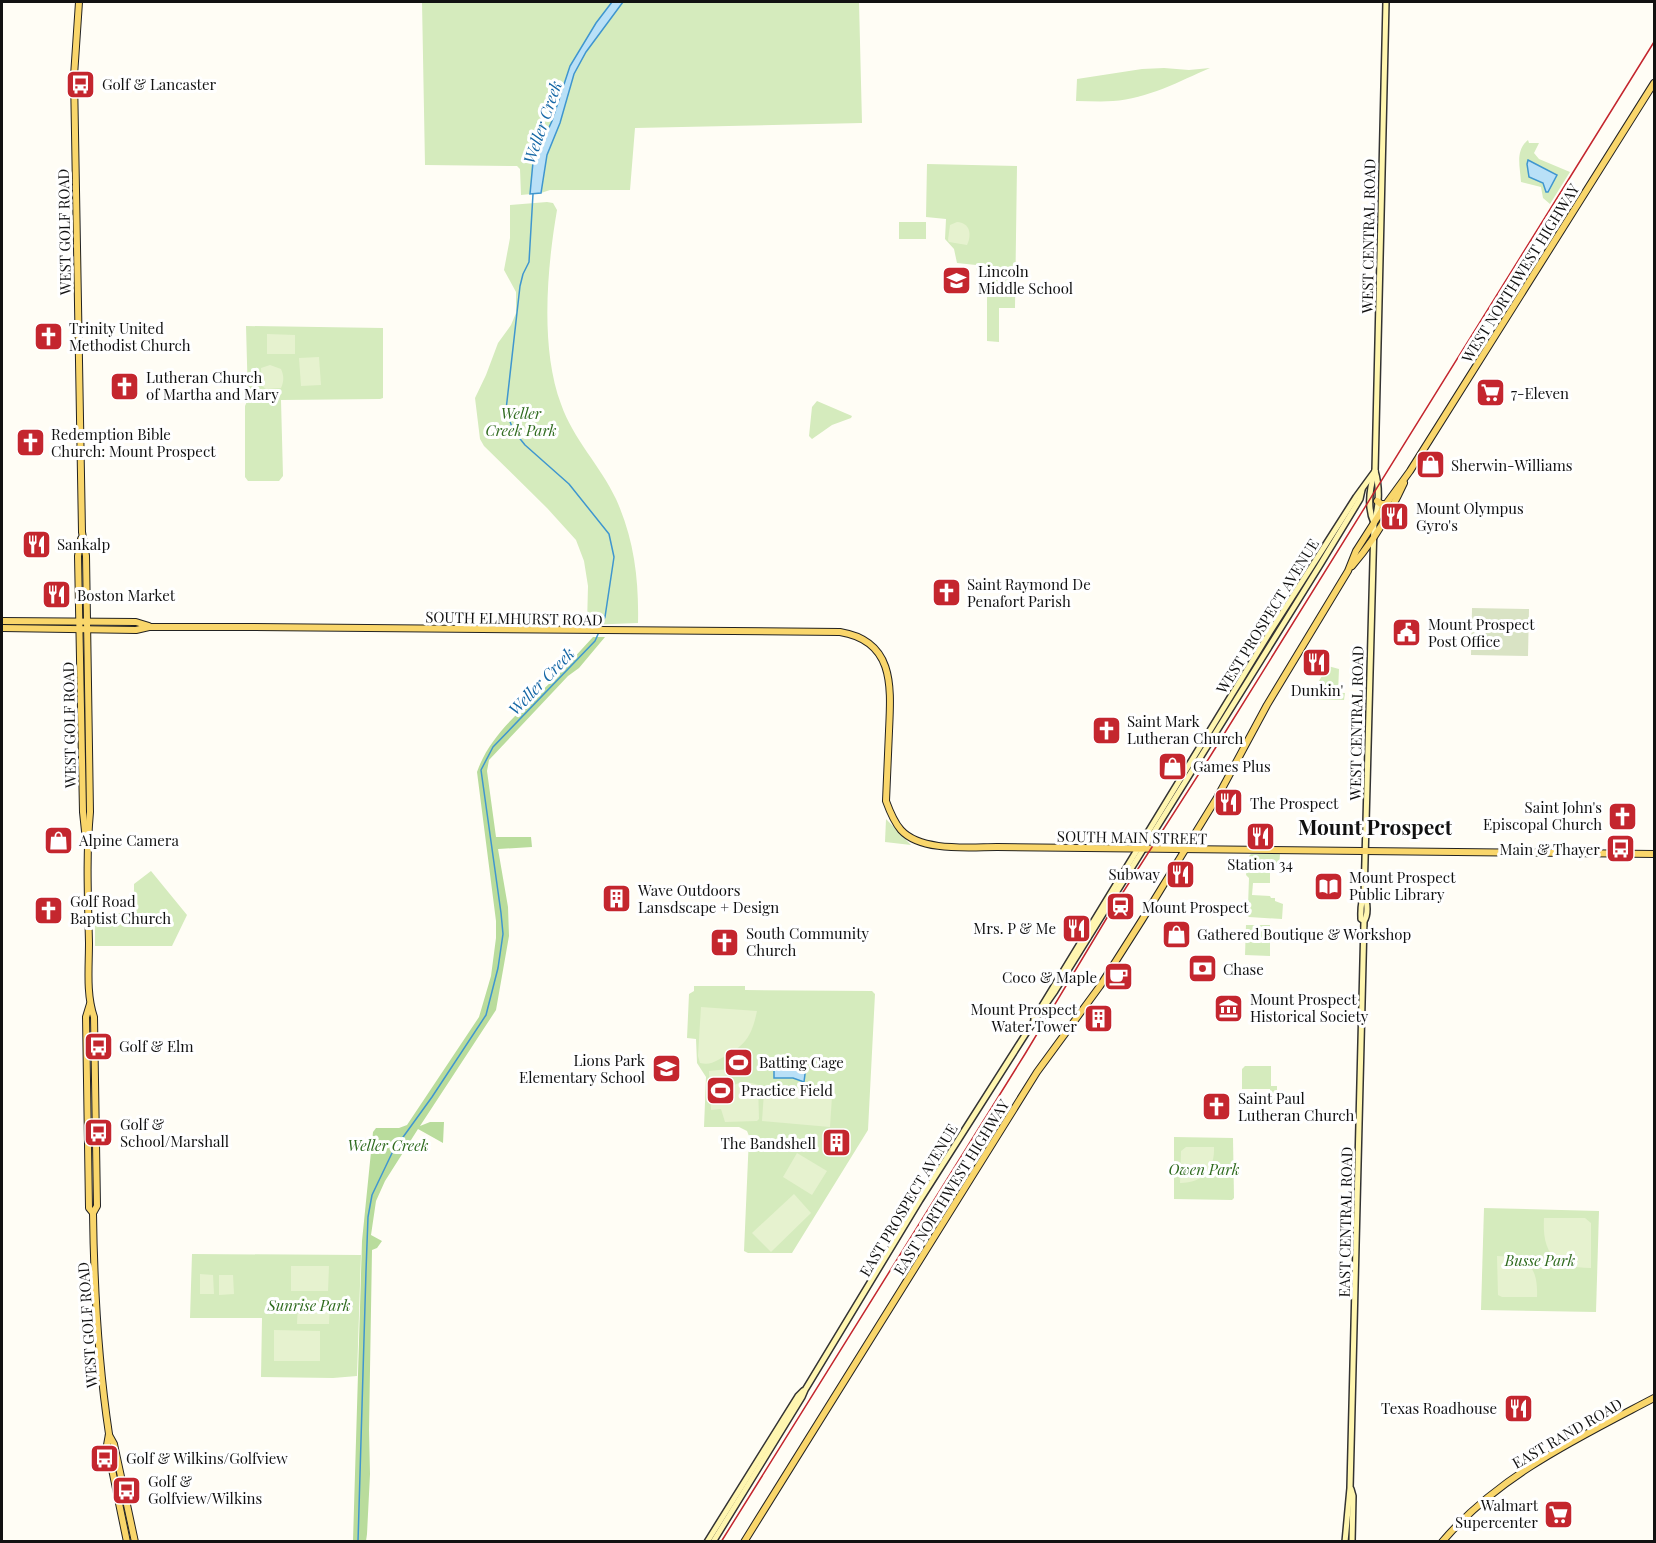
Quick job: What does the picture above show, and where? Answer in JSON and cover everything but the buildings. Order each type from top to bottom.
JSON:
[{"type":"main road","name":"WEST GOLF ROAD","points":[[79,2],[74,76],[82,533],[86,556],[83,626],[90,812],[87,844],[90,1004],[94,1017],[97,1206],[93,1213],[96,1327],[109,1434],[107,1445],[127,1542]]},
{"type":"main road","name":"WEST NORTHWEST HIGHWAY","points":[[1185,849],[1236,766],[1267,705],[1348,571],[1356,551],[1407,476],[1654,83]]},
{"type":"main road","name":"WEST NORTHWEST HIGHWAY","points":[[1348,571],[1361,556],[1397,499],[1407,476]]},
{"type":"main road","points":[[1377,501],[1386,504]]},
{"type":"main road","name":"SOUTH ELMHURST ROAD","points":[[2,621],[136,630],[149,627],[840,632],[854,634],[875,648],[885,665],[890,680],[886,801],[893,819],[903,832]]},
{"type":"main road","name":"SOUTH ELMHURST ROAD","points":[[2,628],[83,626]]},
{"type":"main road","name":"SOUTH MAIN STREET","points":[[903,832],[921,843],[932,845],[1654,854]]},
{"type":"main road","name":"EAST NORTHWEST HIGHWAY","points":[[744,1542],[1037,1072],[1100,986],[1185,849]]},
{"type":"main road","name":"EAST RAND ROAD","points":[[1442,1542],[1492,1492],[1521,1472],[1551,1453],[1654,1398]]},
{"type":"main road","name":"WEST GOLF ROAD","points":[[109,1434],[114,1444],[135,1542]]},
{"type":"street","name":"WEST CENTRAL ROAD","points":[[1374,523],[1370,515],[1375,471],[1386,2]]},
{"type":"street","name":"WEST CENTRAL ROAD","points":[[1365,851],[1373,536],[1377,512],[1375,471]]},
{"type":"street","name":"WEST PROSPECT AVENUE","points":[[1140,848],[1314,562],[1375,471]]},
{"type":"street","name":"WEST PROSPECT AVENUE","points":[[1140,848],[1360,498],[1362,490]]},
{"type":"street","points":[[1360,498],[1363,495],[1371,496]]},
{"type":"street","name":"EAST PROSPECT AVENUE","points":[[713,1542],[920,1200],[1140,848]]},
{"type":"street","name":"EAST CENTRAL ROAD","points":[[1345,1542],[1350,1488],[1364,921],[1361,919],[1361,913],[1364,897],[1365,851]]},
{"type":"street","name":"EAST PROSPECT AVENUE","points":[[707,1542],[798,1396],[805,1390]]},
{"type":"street","name":"EAST CENTRAL ROAD","points":[[1350,1488],[1353,1496],[1352,1542]]},
{"type":"green space","points":[[422,2],[859,2],[862,123],[635,128],[630,190],[550,190],[521,195],[520,169],[517,166],[425,165]]},
{"type":"green space","points":[[1164,68],[1189,70],[1210,68],[1163,89],[1126,100],[1076,101],[1077,79]]},
{"type":"green space","points":[[1528,140],[1529,143],[1539,143],[1534,153],[1539,159],[1570,172],[1550,204],[1543,198],[1541,187],[1521,182],[1520,154]]},
{"type":"green space","points":[[927,164],[1017,166],[1015,308],[999,308],[999,342],[987,341],[987,271],[977,271],[976,265],[957,263],[954,249],[945,239],[946,219],[926,217]]},
{"type":"green space","name":"Weller Creek Park","points":[[553,203],[557,210],[550,257],[547,308],[554,382],[572,429],[610,487],[622,514],[634,560],[638,591],[638,623],[587,625],[588,586],[584,561],[576,540],[484,446],[480,439],[475,398],[498,343],[511,325],[516,313],[516,292],[504,270],[510,238],[510,205]]},
{"type":"green space","points":[[899,222],[926,222],[926,239],[899,239]]},
{"type":"green space","points":[[957,222],[965,224],[969,230],[967,245],[948,240],[950,225]]},
{"type":"green space","points":[[246,326],[383,328],[383,398],[281,400],[283,476],[279,481],[248,481],[245,477],[245,406],[248,399]]},
{"type":"green space","points":[[267,334],[295,335],[295,354],[267,354]]},
{"type":"green space","points":[[319,357],[321,385],[301,386],[299,358]]},
{"type":"green space","points":[[270,365],[281,369],[283,383],[281,388],[266,389],[262,386],[261,368]]},
{"type":"green space","points":[[817,401],[852,416],[832,425],[812,439],[809,436],[812,407]]},
{"type":"green space","points":[[1472,608],[1529,609],[1528,656],[1471,655]]},
{"type":"green space","name":"Weller Creek","points":[[593,637],[605,637],[579,668],[568,676],[489,760],[487,771],[496,837],[531,837],[532,847],[498,849],[508,907],[509,936],[496,1010],[420,1126],[430,1122],[444,1122],[443,1143],[418,1129],[385,1181],[376,1201],[371,1235],[382,1241],[377,1248],[372,1250],[370,1474],[367,1534],[366,1541],[353,1541],[362,1241],[373,1132],[376,1128],[399,1128],[407,1125],[479,1017],[491,976],[496,938],[496,921],[477,772],[483,758],[508,723]]},
{"type":"green space","points":[[1328,666],[1339,669],[1338,693],[1345,693],[1344,700],[1308,699]]},
{"type":"green space","points":[[886,819],[911,845],[885,842]]},
{"type":"green space","points":[[1251,854],[1280,854],[1279,866],[1270,866],[1270,883],[1253,883],[1252,895],[1270,896],[1283,904],[1282,919],[1249,917],[1245,913],[1248,906],[1249,878],[1246,875]]},
{"type":"green space","points":[[151,871],[187,915],[172,946],[95,946],[95,913],[134,913],[134,884]]},
{"type":"green space","points":[[1246,925],[1270,925],[1270,956],[1245,955]]},
{"type":"green space","points":[[694,986],[745,986],[745,990],[872,991],[875,994],[868,1130],[792,1253],[748,1253],[744,1251],[749,1136],[747,1131],[739,1127],[704,1127],[706,1077],[697,1063],[696,1039],[687,1038],[689,994],[694,991]]},
{"type":"green space","points":[[701,1007],[757,1011],[752,1029],[745,1042],[727,1055],[708,1064],[700,1063],[698,1056]]},
{"type":"green space","points":[[1245,1066],[1271,1066],[1271,1086],[1277,1086],[1277,1101],[1271,1101],[1270,1089],[1242,1089],[1242,1069]]},
{"type":"green space","points":[[729,1069],[730,1087],[744,1082],[758,1085],[759,1119],[757,1121],[725,1122],[721,1109],[711,1110],[709,1071]]},
{"type":"green space","points":[[764,1092],[832,1096],[830,1127],[762,1121]]},
{"type":"green space","name":"Owen Park","points":[[1174,1137],[1233,1138],[1234,1198],[1232,1200],[1174,1199]]},
{"type":"green space","points":[[1186,1147],[1214,1147],[1214,1155],[1206,1173],[1195,1180],[1180,1183],[1181,1151]]},
{"type":"green space","points":[[797,1153],[827,1171],[812,1195],[783,1177]]},
{"type":"green space","points":[[794,1194],[811,1213],[771,1252],[752,1233]]},
{"type":"green space","name":"Busse Park","points":[[1484,1208],[1599,1211],[1596,1312],[1481,1310]]},
{"type":"green space","points":[[1544,1218],[1585,1218],[1591,1223],[1591,1268],[1568,1265],[1553,1256],[1545,1241]]},
{"type":"green space","name":"Sunrise Park","points":[[192,1254],[361,1255],[357,1376],[261,1377],[262,1318],[190,1318]]},
{"type":"green space","points":[[1497,1256],[1516,1258],[1529,1265],[1535,1277],[1537,1297],[1498,1295]]},
{"type":"green space","points":[[291,1266],[329,1266],[328,1291],[291,1291]]},
{"type":"green space","points":[[200,1274],[213,1275],[214,1294],[200,1294]]},
{"type":"green space","points":[[219,1275],[233,1275],[234,1294],[219,1295]]},
{"type":"green space","points":[[298,1302],[330,1302],[329,1324],[297,1324]]},
{"type":"green space","points":[[274,1330],[320,1331],[320,1361],[274,1361]]},
{"type":"water","points":[[612,2],[623,2],[586,52],[574,74],[560,123],[547,155],[541,193],[530,194],[533,162],[552,121],[570,66],[596,23]]},
{"type":"water","points":[[1528,160],[1557,175],[1548,192],[1543,183],[1529,177]]},
{"type":"water","points":[[804,1060],[806,1066],[804,1082],[793,1078],[774,1078],[774,1063],[793,1063]]},
{"type":"waterway","name":"Weller Creek","points":[[533,194],[529,262],[520,286],[506,410],[513,430],[525,445],[569,484],[609,534],[614,557],[605,617],[601,627]]},
{"type":"waterway","name":"Weller Creek","points":[[358,1542],[368,1217],[372,1195],[393,1151],[486,1015],[498,968],[503,934],[481,770],[493,747],[595,641],[599,632]]},
{"type":"railway","points":[[721,1542],[1025,1054],[1111,911],[1211,755],[1654,42]]},
{"type":"place","name":"Golf & Lancaster","points":[[81,84]]},
{"type":"place","name":"Lincoln Middle School","points":[[957,280]]},
{"type":"place","name":"Trinity United Methodist Church","points":[[48,337]]},
{"type":"place","name":"Lutheran Church of Martha and Mary","points":[[125,386]]},
{"type":"place","name":"7-Eleven","points":[[1490,393]]},
{"type":"place","name":"Redemption Bible Church: Mount Prospect","points":[[30,443]]},
{"type":"place","name":"Sherwin-Williams","points":[[1430,465]]},
{"type":"place","name":"Mount Olympus Gyro's","points":[[1395,517]]},
{"type":"place","name":"Sankalp","points":[[36,544]]},
{"type":"place","name":"Saint Raymond De Penafort Parish","points":[[946,593]]},
{"type":"place","name":"Boston Market","points":[[56,595]]},
{"type":"place","name":"Mount Prospect Post Office","points":[[1407,633]]},
{"type":"place","name":"Dunkin'","points":[[1317,663]]},
{"type":"place","name":"Saint Mark Lutheran Church","points":[[1106,730]]},
{"type":"place","name":"Games Plus","points":[[1172,766]]},
{"type":"place","name":"The Prospect","points":[[1229,803]]},
{"type":"place","name":"Saint John's Episcopal Church","points":[[1623,816]]},
{"type":"place","name":"Station 34","points":[[1260,837]]},
{"type":"place","name":"Alpine Camera","points":[[58,840]]},
{"type":"place","name":"Main & Thayer","points":[[1621,849]]},
{"type":"place","name":"Subway","points":[[1181,874]]},
{"type":"place","name":"Mount Prospect Public Library","points":[[1328,886]]},
{"type":"place","name":"Wave Outdoors Lansdscape + Design","points":[[617,899]]},
{"type":"place","name":"Mount Prospect","points":[[1121,907]]},
{"type":"place","name":"Golf Road Baptist Church","points":[[49,910]]},
{"type":"place","name":"Mrs. P & Me","points":[[1077,928]]},
{"type":"place","name":"Gathered Boutique & Workshop","points":[[1176,934]]},
{"type":"place","name":"South Community Church","points":[[725,942]]},
{"type":"place","name":"Chase","points":[[1202,969]]},
{"type":"place","name":"Coco & Maple","points":[[1118,977]]},
{"type":"place","name":"Mount Prospect Historical Society","points":[[1229,1008]]},
{"type":"place","name":"Mount Prospect Water Tower","points":[[1098,1018]]},
{"type":"place","name":"Golf & Elm","points":[[98,1046]]},
{"type":"place","name":"Batting Cage","points":[[738,1062]]},
{"type":"place","name":"Lions Park Elementary School","points":[[666,1069]]},
{"type":"place","name":"Practice Field","points":[[720,1090]]},
{"type":"place","name":"Saint Paul Lutheran Church","points":[[1217,1107]]},
{"type":"place","name":"Golf & School/Marshall","points":[[99,1133]]},
{"type":"place","name":"The Bandshell","points":[[837,1143]]},
{"type":"place","name":"Texas Roadhouse","points":[[1518,1408]]},
{"type":"place","name":"Golf & Wilkins/Golfview","points":[[105,1458]]},
{"type":"place","name":"Golf & Golfview/Wilkins","points":[[127,1490]]},
{"type":"place","name":"Walmart Supercenter","points":[[1559,1514]]},
{"type":"district","name":"Mount Prospect","points":[[1375,826]]}]
